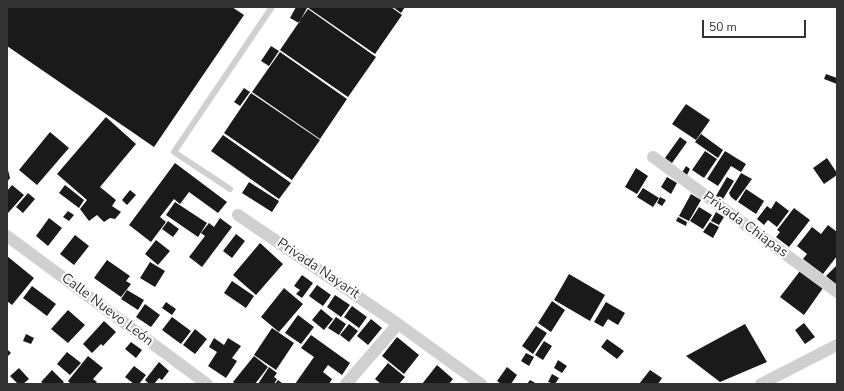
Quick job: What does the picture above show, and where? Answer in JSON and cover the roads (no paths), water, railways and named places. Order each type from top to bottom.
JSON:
[{"type":"street","name":"Privada Chiapas","points":[[653,157],[837,292]]},
{"type":"street","name":"Privada Nayarit","points":[[238,215],[398,324],[481,384]]},
{"type":"street","name":"Calle Nuevo León","points":[[7,236],[207,384]]},
{"type":"street","points":[[346,384],[398,324]]},
{"type":"street","points":[[762,384],[837,346]]},
{"type":"lane","points":[[230,190],[174,152],[272,7]]}]
